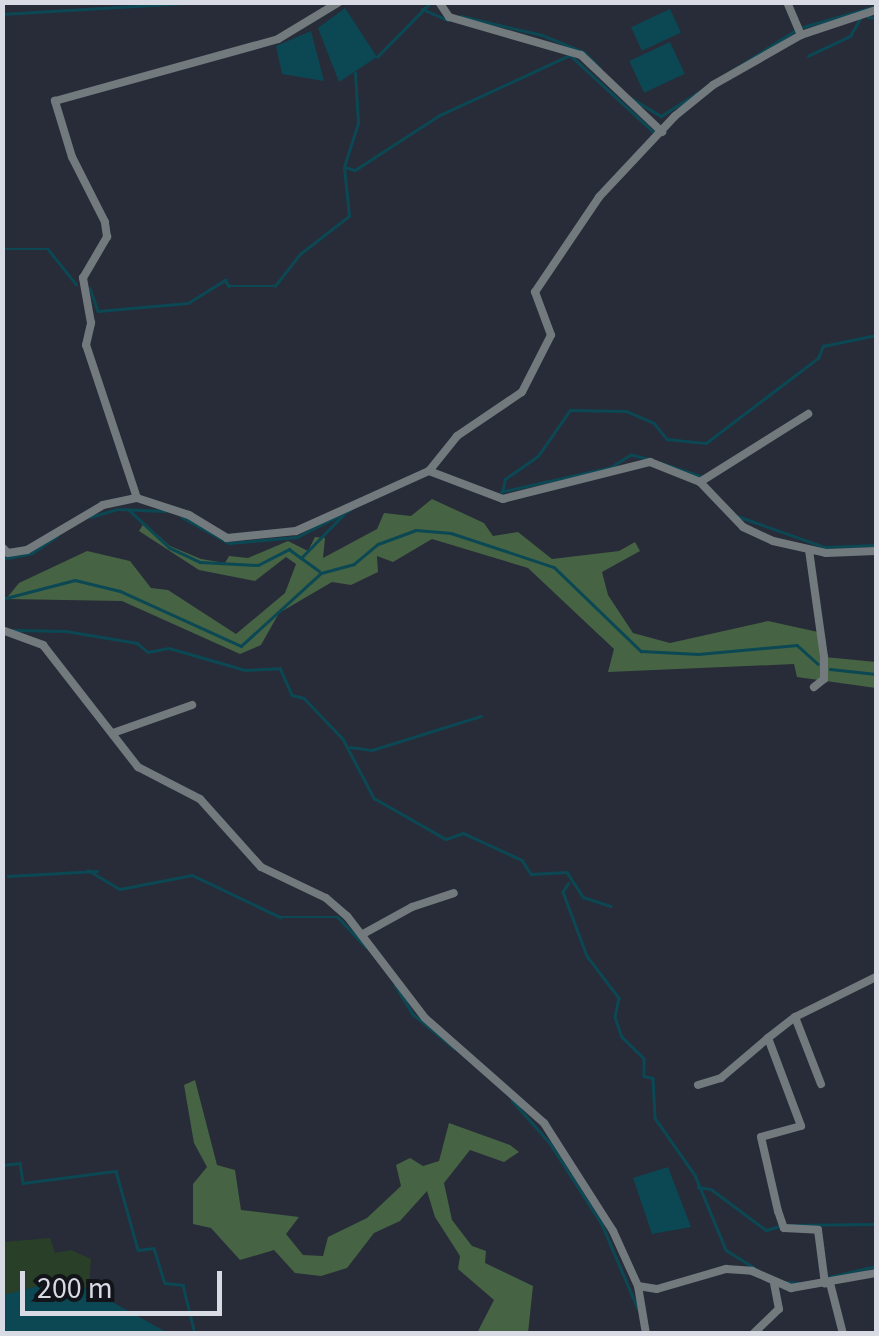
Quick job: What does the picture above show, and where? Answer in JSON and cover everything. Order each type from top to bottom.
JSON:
[{"type":"street","points":[[137,498],[86,344],[91,322],[82,278],[107,237],[105,222],[64,138],[56,101],[278,39],[339,2]]},
{"type":"street","points":[[439,2],[449,17],[581,55],[662,132]]},
{"type":"street","points":[[788,2],[802,34]]},
{"type":"street","points":[[2,547],[8,554],[27,550],[88,512],[137,498],[175,509],[227,538],[296,531],[430,471],[457,436],[522,392],[551,334],[534,292],[599,197],[703,92],[802,34],[876,10]]},
{"type":"street","points":[[700,482],[808,414]]},
{"type":"street","points":[[430,471],[503,499],[627,464],[650,462],[700,482],[742,527],[809,550],[876,551]]},
{"type":"street","points":[[809,550],[824,657],[824,679],[814,688]]},
{"type":"street","points":[[3,631],[43,645],[138,767],[200,798],[261,868],[326,898],[363,934],[426,1018],[544,1123],[612,1230],[638,1286],[646,1334]]},
{"type":"street","points":[[112,733],[192,705]]},
{"type":"street","points":[[363,934],[412,906],[454,893]]},
{"type":"street","points":[[698,1085],[720,1078],[795,1017],[876,977]]},
{"type":"street","points":[[795,1017],[821,1084]]},
{"type":"street","points":[[768,1038],[801,1126],[762,1137],[778,1211],[784,1228],[818,1230],[843,1334]]},
{"type":"street","points":[[638,1286],[657,1289],[726,1270],[752,1271],[774,1284],[828,1283],[876,1272]]},
{"type":"street","points":[[753,1334],[778,1310],[774,1284]]},
{"type":"green space","points":[[432,499],[484,523],[493,536],[518,532],[552,559],[619,551],[635,542],[640,551],[602,572],[608,595],[633,633],[670,643],[768,621],[818,632],[825,657],[876,662],[876,688],[797,677],[794,664],[608,672],[614,649],[528,568],[432,539],[393,562],[377,556],[378,572],[351,585],[332,582],[279,613],[261,645],[240,654],[122,601],[6,599],[19,583],[87,551],[130,561],[151,588],[168,590],[236,634],[285,593],[296,564],[286,557],[255,581],[199,570],[139,531],[144,523],[170,546],[201,559],[225,563],[229,556],[248,558],[288,541],[308,551],[315,537],[325,538],[323,558],[377,529],[384,513],[411,516]]},
{"type":"green space","points":[[195,1080],[217,1165],[235,1170],[241,1210],[299,1217],[286,1234],[303,1255],[323,1256],[328,1237],[367,1218],[401,1186],[396,1165],[410,1158],[423,1166],[439,1161],[449,1123],[510,1145],[519,1152],[504,1162],[470,1150],[444,1183],[452,1220],[472,1246],[486,1251],[485,1263],[533,1286],[528,1333],[477,1333],[494,1300],[458,1269],[460,1256],[435,1217],[427,1191],[400,1221],[374,1233],[347,1268],[321,1276],[295,1273],[274,1250],[240,1260],[211,1228],[193,1224],[193,1184],[207,1167],[194,1143],[184,1085]]},
{"type":"green space","points":[[50,1238],[55,1253],[71,1250],[91,1259],[89,1289],[46,1284],[3,1295],[3,1242]]},
{"type":"water","points":[[345,8],[377,57],[339,82],[318,28]]},
{"type":"water","points":[[670,9],[681,33],[642,51],[631,27]]},
{"type":"water","points":[[311,31],[324,81],[282,74],[276,46]]},
{"type":"water","points":[[670,42],[685,74],[644,93],[629,61]]},
{"type":"water","points":[[668,1167],[691,1227],[652,1234],[633,1178]]},
{"type":"water","points":[[46,1284],[89,1289],[168,1333],[3,1333],[3,1295]]},
{"type":"waterway","points":[[2,14],[207,2]]},
{"type":"waterway","points":[[377,57],[431,2]]},
{"type":"waterway","points":[[803,27],[876,6]]},
{"type":"waterway","points":[[422,9],[448,20]]},
{"type":"waterway","points":[[461,16],[542,35],[584,52],[600,68]]},
{"type":"waterway","points":[[868,17],[876,18]]},
{"type":"waterway","points":[[808,56],[850,36],[860,19]]},
{"type":"waterway","points":[[631,98],[661,116],[796,30]]},
{"type":"waterway","points":[[345,167],[355,170],[438,116],[570,55],[657,135]]},
{"type":"waterway","points":[[90,288],[98,311],[188,303],[225,280],[229,286],[275,286],[300,254],[349,216],[344,167],[358,123],[355,73]]},
{"type":"waterway","points":[[2,249],[48,249],[76,284]]},
{"type":"waterway","points":[[647,459],[631,455],[610,468],[502,492],[505,479],[538,456],[570,410],[626,411],[654,423],[667,439],[706,443],[818,358],[823,346],[876,335]]},
{"type":"waterway","points":[[655,461],[701,476]]},
{"type":"waterway","points":[[90,517],[118,509],[165,511]]},
{"type":"waterway","points":[[128,509],[170,548],[200,562],[258,565],[289,549],[319,571]]},
{"type":"waterway","points":[[182,517],[229,543],[297,537],[350,510]]},
{"type":"waterway","points":[[301,558],[343,515]]},
{"type":"waterway","points":[[737,516],[825,547],[876,545]]},
{"type":"waterway","points":[[2,599],[75,580],[120,591],[241,646],[321,573],[354,564],[378,544],[416,530],[451,533],[554,567],[641,651],[698,654],[797,645],[818,664]]},
{"type":"waterway","points":[[2,559],[32,553],[57,536]]},
{"type":"waterway","points":[[13,630],[66,631],[137,643],[148,652],[169,648],[245,670],[280,668],[292,695],[304,698],[343,739],[374,798],[446,839],[463,833],[522,860],[531,874],[567,872],[583,897],[611,906]]},
{"type":"waterway","points":[[830,669],[876,674]]},
{"type":"waterway","points":[[350,747],[372,750],[481,716]]},
{"type":"waterway","points":[[88,870],[120,889],[192,875],[280,917],[338,917],[366,947]]},
{"type":"waterway","points":[[8,876],[97,871]]},
{"type":"waterway","points":[[569,883],[563,892],[587,956],[619,998],[615,1017],[622,1037],[644,1058],[644,1076],[653,1078],[655,1118],[695,1175],[726,1250],[758,1270]]},
{"type":"waterway","points":[[395,985],[414,1015],[454,1048]]},
{"type":"waterway","points":[[512,1100],[550,1143],[602,1224],[638,1309]]},
{"type":"waterway","points":[[2,1165],[20,1163],[23,1183],[116,1171],[138,1250],[154,1248],[165,1283],[183,1285],[195,1334]]},
{"type":"waterway","points":[[698,1187],[711,1189],[766,1230],[780,1226]]},
{"type":"waterway","points":[[788,1225],[876,1224]]},
{"type":"waterway","points":[[829,1277],[876,1266]]},
{"type":"waterway","points":[[784,1282],[801,1283]]}]
